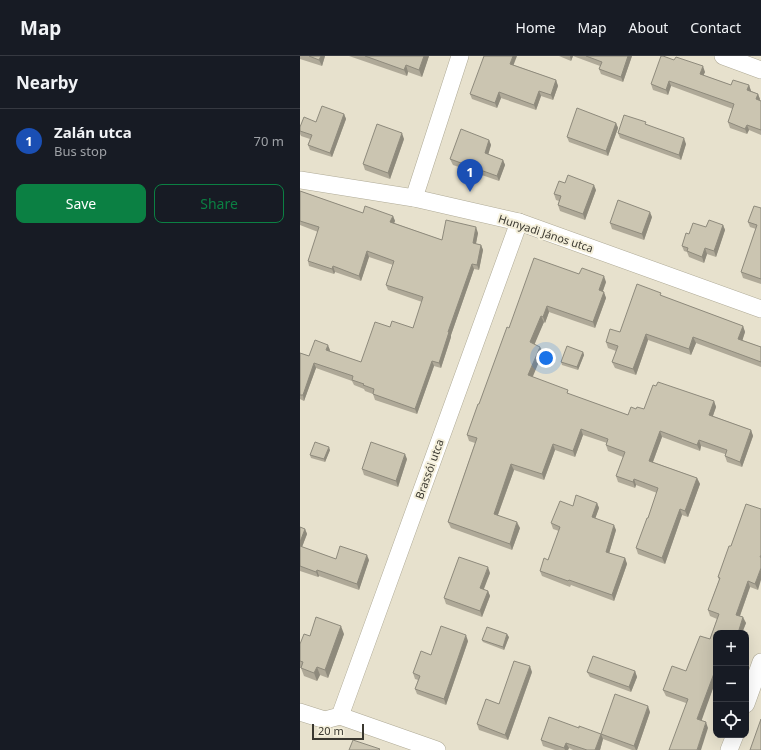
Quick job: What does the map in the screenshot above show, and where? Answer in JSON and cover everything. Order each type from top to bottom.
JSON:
[{"type":"street","points":[[414,198],[460,56]]},
{"type":"street","points":[[722,56],[761,70]]},
{"type":"street","name":"Hunyadi János utca","points":[[300,180],[414,198],[519,222],[761,309]]},
{"type":"street","name":"Brassói utca","points":[[340,716],[519,222]]},
{"type":"street","points":[[747,702],[761,662]]},
{"type":"street","points":[[300,712],[325,720],[340,716],[437,750]]},
{"type":"street","points":[[729,750],[734,738]]},
{"type":"building","points":[[309,56],[321,56],[319,60]]},
{"type":"building","points":[[365,56],[424,56],[419,70],[406,65],[404,70]]},
{"type":"building","points":[[484,56],[513,56],[510,64],[556,80],[551,95],[539,91],[534,105],[499,92],[495,103],[470,94]]},
{"type":"building","points":[[586,56],[628,56],[621,77],[599,69],[602,62]]},
{"type":"building","points":[[661,56],[674,60],[676,57],[703,66],[700,74],[731,85],[733,80],[749,85],[747,90],[758,94],[756,99],[761,101],[761,130],[747,125],[745,129],[728,122],[734,104],[669,81],[666,90],[651,84]]},
{"type":"building","points":[[322,106],[344,114],[330,153],[308,145],[312,135],[300,131],[304,117],[316,122]]},
{"type":"building","points":[[577,108],[616,123],[606,151],[567,137]]},
{"type":"building","points":[[624,115],[646,122],[645,124],[684,138],[679,155],[618,133]]},
{"type":"building","points":[[377,124],[402,133],[388,173],[363,164]]},
{"type":"building","points":[[461,129],[489,140],[485,153],[503,160],[497,176],[450,159]]},
{"type":"building","points":[[568,175],[594,185],[583,214],[558,205],[561,196],[554,194],[559,181],[565,183]]},
{"type":"building","points":[[300,191],[363,213],[365,206],[393,216],[390,222],[442,240],[446,220],[476,227],[473,243],[481,245],[477,265],[472,264],[448,332],[439,363],[432,361],[415,409],[373,394],[374,389],[352,380],[353,376],[314,363],[303,395],[300,395],[300,353],[309,356],[315,340],[328,345],[326,350],[361,362],[375,322],[390,327],[392,321],[413,328],[423,297],[386,285],[394,261],[367,251],[359,276],[333,266],[332,269],[308,261],[319,227],[300,221]]},
{"type":"building","points":[[618,200],[650,212],[642,234],[610,223]]},
{"type":"building","points":[[754,206],[761,208],[761,279],[741,272],[757,225],[748,222]]},
{"type":"building","points":[[709,220],[723,225],[714,251],[705,248],[702,257],[687,251],[688,248],[682,246],[686,233],[689,234],[693,223],[706,227]]},
{"type":"building","points":[[534,258],[579,274],[582,268],[604,276],[599,290],[604,292],[593,322],[547,306],[530,342],[540,347],[528,375],[568,390],[567,393],[628,415],[631,407],[636,409],[637,407],[644,409],[653,385],[656,386],[658,382],[714,401],[709,415],[751,430],[740,462],[725,456],[727,450],[699,440],[697,445],[660,431],[649,461],[697,478],[685,511],[680,509],[662,558],[636,548],[658,488],[634,479],[633,482],[616,476],[625,452],[606,445],[608,439],[581,429],[573,451],[553,444],[542,474],[511,464],[494,514],[517,522],[510,544],[448,522],[477,438],[467,435],[507,327],[509,328]]},
{"type":"building","points":[[637,284],[661,293],[660,295],[743,326],[738,339],[761,347],[761,362],[693,337],[689,349],[646,334],[633,369],[612,362],[618,346],[606,342],[610,329],[620,332]]},
{"type":"building","points":[[567,346],[583,352],[577,367],[561,362]]},
{"type":"building","points":[[315,442],[329,447],[324,459],[310,455]]},
{"type":"building","points":[[371,442],[405,454],[396,481],[362,469]]},
{"type":"building","points":[[576,495],[597,503],[592,517],[614,525],[606,552],[625,558],[612,595],[540,571],[544,558],[548,560],[560,527],[551,523],[560,501],[573,506]]},
{"type":"building","points":[[746,504],[761,509],[761,568],[755,584],[748,581],[736,615],[743,617],[739,630],[713,630],[719,614],[708,610],[720,578],[718,577],[729,546],[731,546]]},
{"type":"building","points":[[300,527],[305,529],[300,542]]},
{"type":"building","points":[[300,546],[336,559],[340,546],[367,555],[357,584],[317,570],[316,572],[300,566]]},
{"type":"building","points":[[459,557],[488,567],[480,588],[488,591],[480,611],[444,598]]},
{"type":"building","points":[[316,617],[341,626],[325,670],[317,667],[314,673],[301,668],[303,662],[300,661],[300,644],[304,634],[310,636]]},
{"type":"building","points":[[441,626],[466,635],[444,699],[415,689],[420,676],[413,673],[421,651],[431,655]]},
{"type":"building","points":[[487,627],[507,634],[503,647],[482,640]]},
{"type":"building","points":[[713,631],[713,676],[697,719],[706,722],[697,750],[669,750],[688,699],[663,690],[672,666],[686,671],[700,636],[710,639]]},
{"type":"building","points":[[593,656],[635,671],[629,687],[587,672]]},
{"type":"building","points":[[514,661],[530,666],[505,735],[477,724],[486,699],[499,704]]},
{"type":"building","points":[[615,694],[648,706],[634,746],[601,734]]},
{"type":"building","points":[[549,717],[601,734],[595,750],[587,750],[566,743],[564,748],[541,740]]},
{"type":"building","points":[[761,719],[761,750],[750,750]]},
{"type":"building","points":[[353,740],[380,749],[349,750]]},
{"type":"place","name":"Zalán utca","points":[[470,192]]}]
